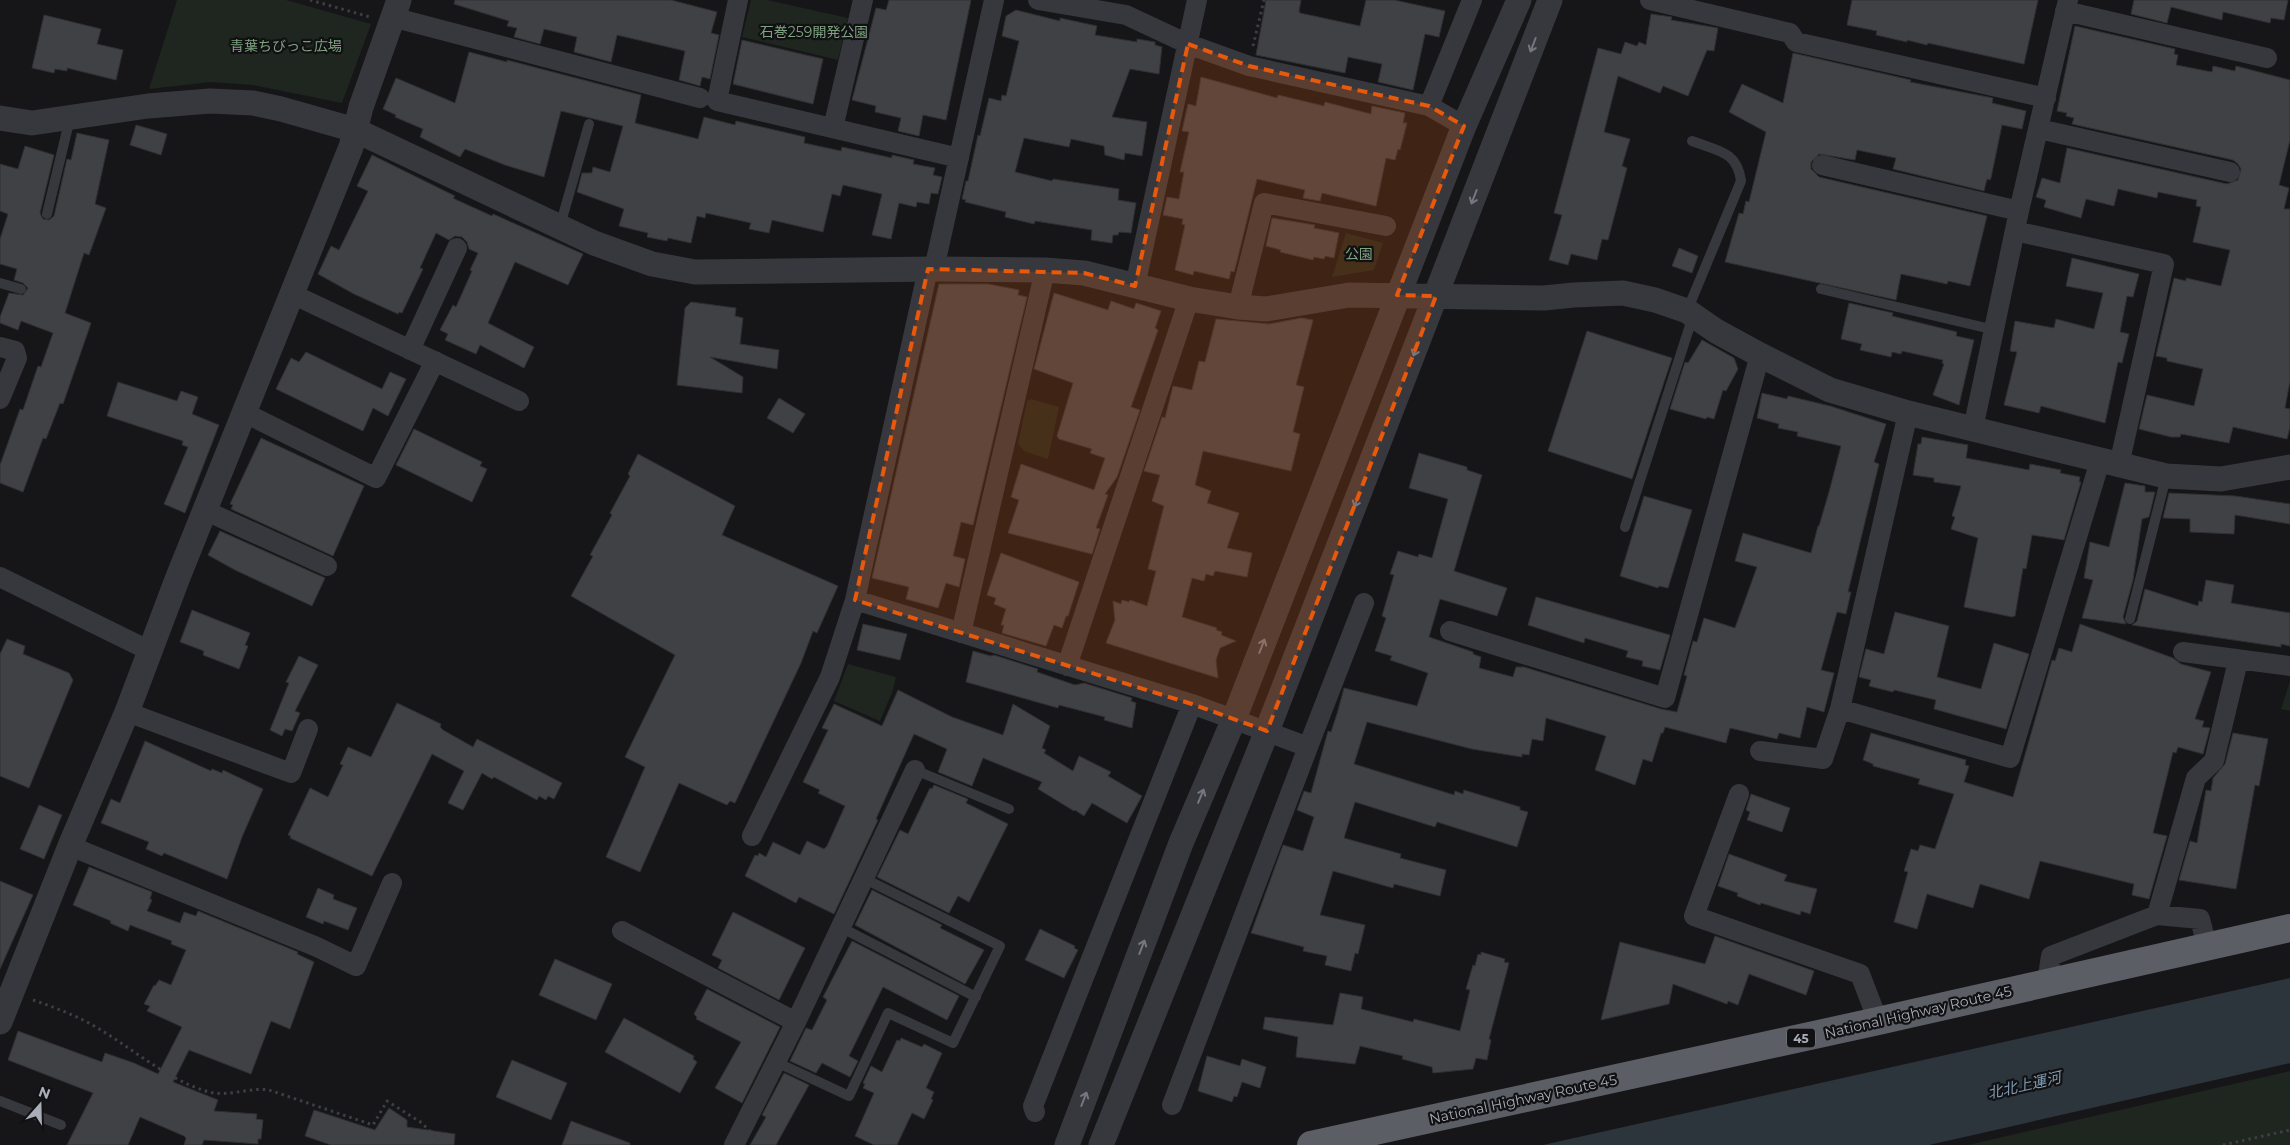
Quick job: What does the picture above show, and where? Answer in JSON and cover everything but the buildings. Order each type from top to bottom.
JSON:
[{"type":"highway","name":"National Highway Route 45","points":[[1311,1145],[1878,1021],[2290,928]]},
{"type":"street","points":[[738,0],[717,101],[958,158]]},
{"type":"street","points":[[833,128],[863,0]]},
{"type":"street","points":[[752,836],[830,677],[855,600],[994,0]]},
{"type":"street","points":[[1038,0],[1126,15],[1188,44],[1249,66],[1429,106],[1464,126]]},
{"type":"street","points":[[1135,286],[1197,0]]},
{"type":"street","points":[[1429,106],[1472,0]]},
{"type":"street","points":[[1067,1145],[1181,843],[1234,719],[1397,295],[1464,126],[1519,0]]},
{"type":"street","points":[[1100,1145],[1267,732],[1550,0]]},
{"type":"street","points":[[1650,0],[1790,33],[1796,42],[2046,98]]},
{"type":"street","points":[[1973,429],[2019,211],[2066,6],[2267,58]]},
{"type":"street","points":[[0,1022],[6,988],[70,846],[127,712],[351,147],[390,12],[700,98]]},
{"type":"street","points":[[0,118],[32,123],[148,106],[210,101],[253,103],[325,120],[355,130],[559,227],[652,264],[696,272],[931,269],[1045,270],[1084,273],[1189,299],[1238,307],[1266,309],[1349,295],[1544,298],[1574,294],[1623,293],[1654,300],[1690,313],[1760,355],[1830,390],[1908,413],[2166,476],[2221,479],[2290,467]]},
{"type":"street","points":[[2039,129],[2230,172]]},
{"type":"street","points":[[1822,165],[2019,211]]},
{"type":"street","points":[[1238,307],[1264,203],[1386,226]]},
{"type":"street","points":[[1840,709],[2010,758],[2110,463],[2164,264],[2015,231]]},
{"type":"street","points":[[410,350],[457,248]]},
{"type":"street","points":[[961,633],[1045,270]]},
{"type":"street","points":[[292,294],[519,401]]},
{"type":"street","points":[[1067,666],[1189,299]]},
{"type":"street","points":[[0,347],[15,351],[17,358],[0,399]]},
{"type":"street","points":[[1450,631],[1665,698],[1760,355]]},
{"type":"street","points":[[245,413],[376,478],[435,362]]},
{"type":"street","points":[[1760,751],[1823,759],[1840,709],[1908,413]]},
{"type":"street","points":[[206,510],[327,566]]},
{"type":"street","points":[[0,577],[150,651]]},
{"type":"street","points":[[855,600],[1192,704],[1308,747]]},
{"type":"street","points":[[1172,1105],[1364,603]]},
{"type":"street","points":[[2183,652],[2238,661],[2290,666]]},
{"type":"street","points":[[2158,915],[2196,778],[2214,761],[2238,661]]},
{"type":"street","points":[[1035,1112],[1033,1106],[1192,704]]},
{"type":"street","points":[[127,712],[291,773],[308,730]]},
{"type":"street","points":[[734,1145],[842,928],[915,770]]},
{"type":"street","points":[[1739,794],[1694,916],[1860,974],[1878,1021]]},
{"type":"street","points":[[70,846],[317,947],[356,966],[392,883]]},
{"type":"street","points":[[2047,982],[2051,956],[2158,915],[2200,919],[2207,946]]},
{"type":"street","points":[[622,931],[796,1022]]},
{"type":"lane","points":[[47,214],[70,118]]},
{"type":"lane","points":[[559,227],[589,124]]},
{"type":"lane","points":[[1625,527],[1690,313],[1742,181],[1739,166],[1730,156],[1692,141]]},
{"type":"lane","points":[[0,283],[21,289]]},
{"type":"lane","points":[[1822,289],[1995,330]]},
{"type":"lane","points":[[2130,619],[2166,476]]},
{"type":"lane","points":[[915,770],[1009,809]]},
{"type":"lane","points":[[776,1062],[849,1096],[888,1013],[953,1043],[976,997],[1000,946],[865,879]]},
{"type":"lane","points":[[842,928],[976,997]]},
{"type":"lane","points":[[0,1101],[61,1125]]},
{"type":"path","points":[[310,0],[390,12]]},
{"type":"path","points":[[1249,66],[1264,0]]},
{"type":"path","points":[[6,988],[83,1020],[147,1061],[210,1092],[222,1094],[259,1089],[269,1090],[374,1125],[387,1101],[422,1123],[443,1145]]},
{"type":"path","points":[[2223,1145],[2290,1130]]},
{"type":"highlighted area","points":[[1188,44],[1249,66],[1429,106],[1464,126],[1397,295],[1436,296],[1267,731],[1192,704],[855,600],[928,269],[1084,273],[1135,286]]},
{"type":"green space","name":"青葉ちびっこ広場","points":[[177,0],[286,0],[371,24],[342,103],[253,85],[211,82],[149,89]]},
{"type":"green space","name":"石巻259開発公園","points":[[751,0],[767,0],[848,18],[838,60],[742,37]]},
{"type":"green space","name":"公園","points":[[1346,233],[1383,243],[1374,270],[1332,277]]},
{"type":"green space","points":[[1031,399],[1059,407],[1048,459],[1024,451],[1018,444],[1027,401]]},
{"type":"green space","points":[[848,664],[896,677],[893,690],[880,721],[834,701]]},
{"type":"green space","points":[[2290,681],[2290,711],[2281,709]]},
{"type":"green space","points":[[2290,1071],[2290,1145],[1968,1145]]},
{"type":"water","name":"北北上運河","points":[[2290,978],[2290,1063],[1929,1145],[1543,1145]]}]
